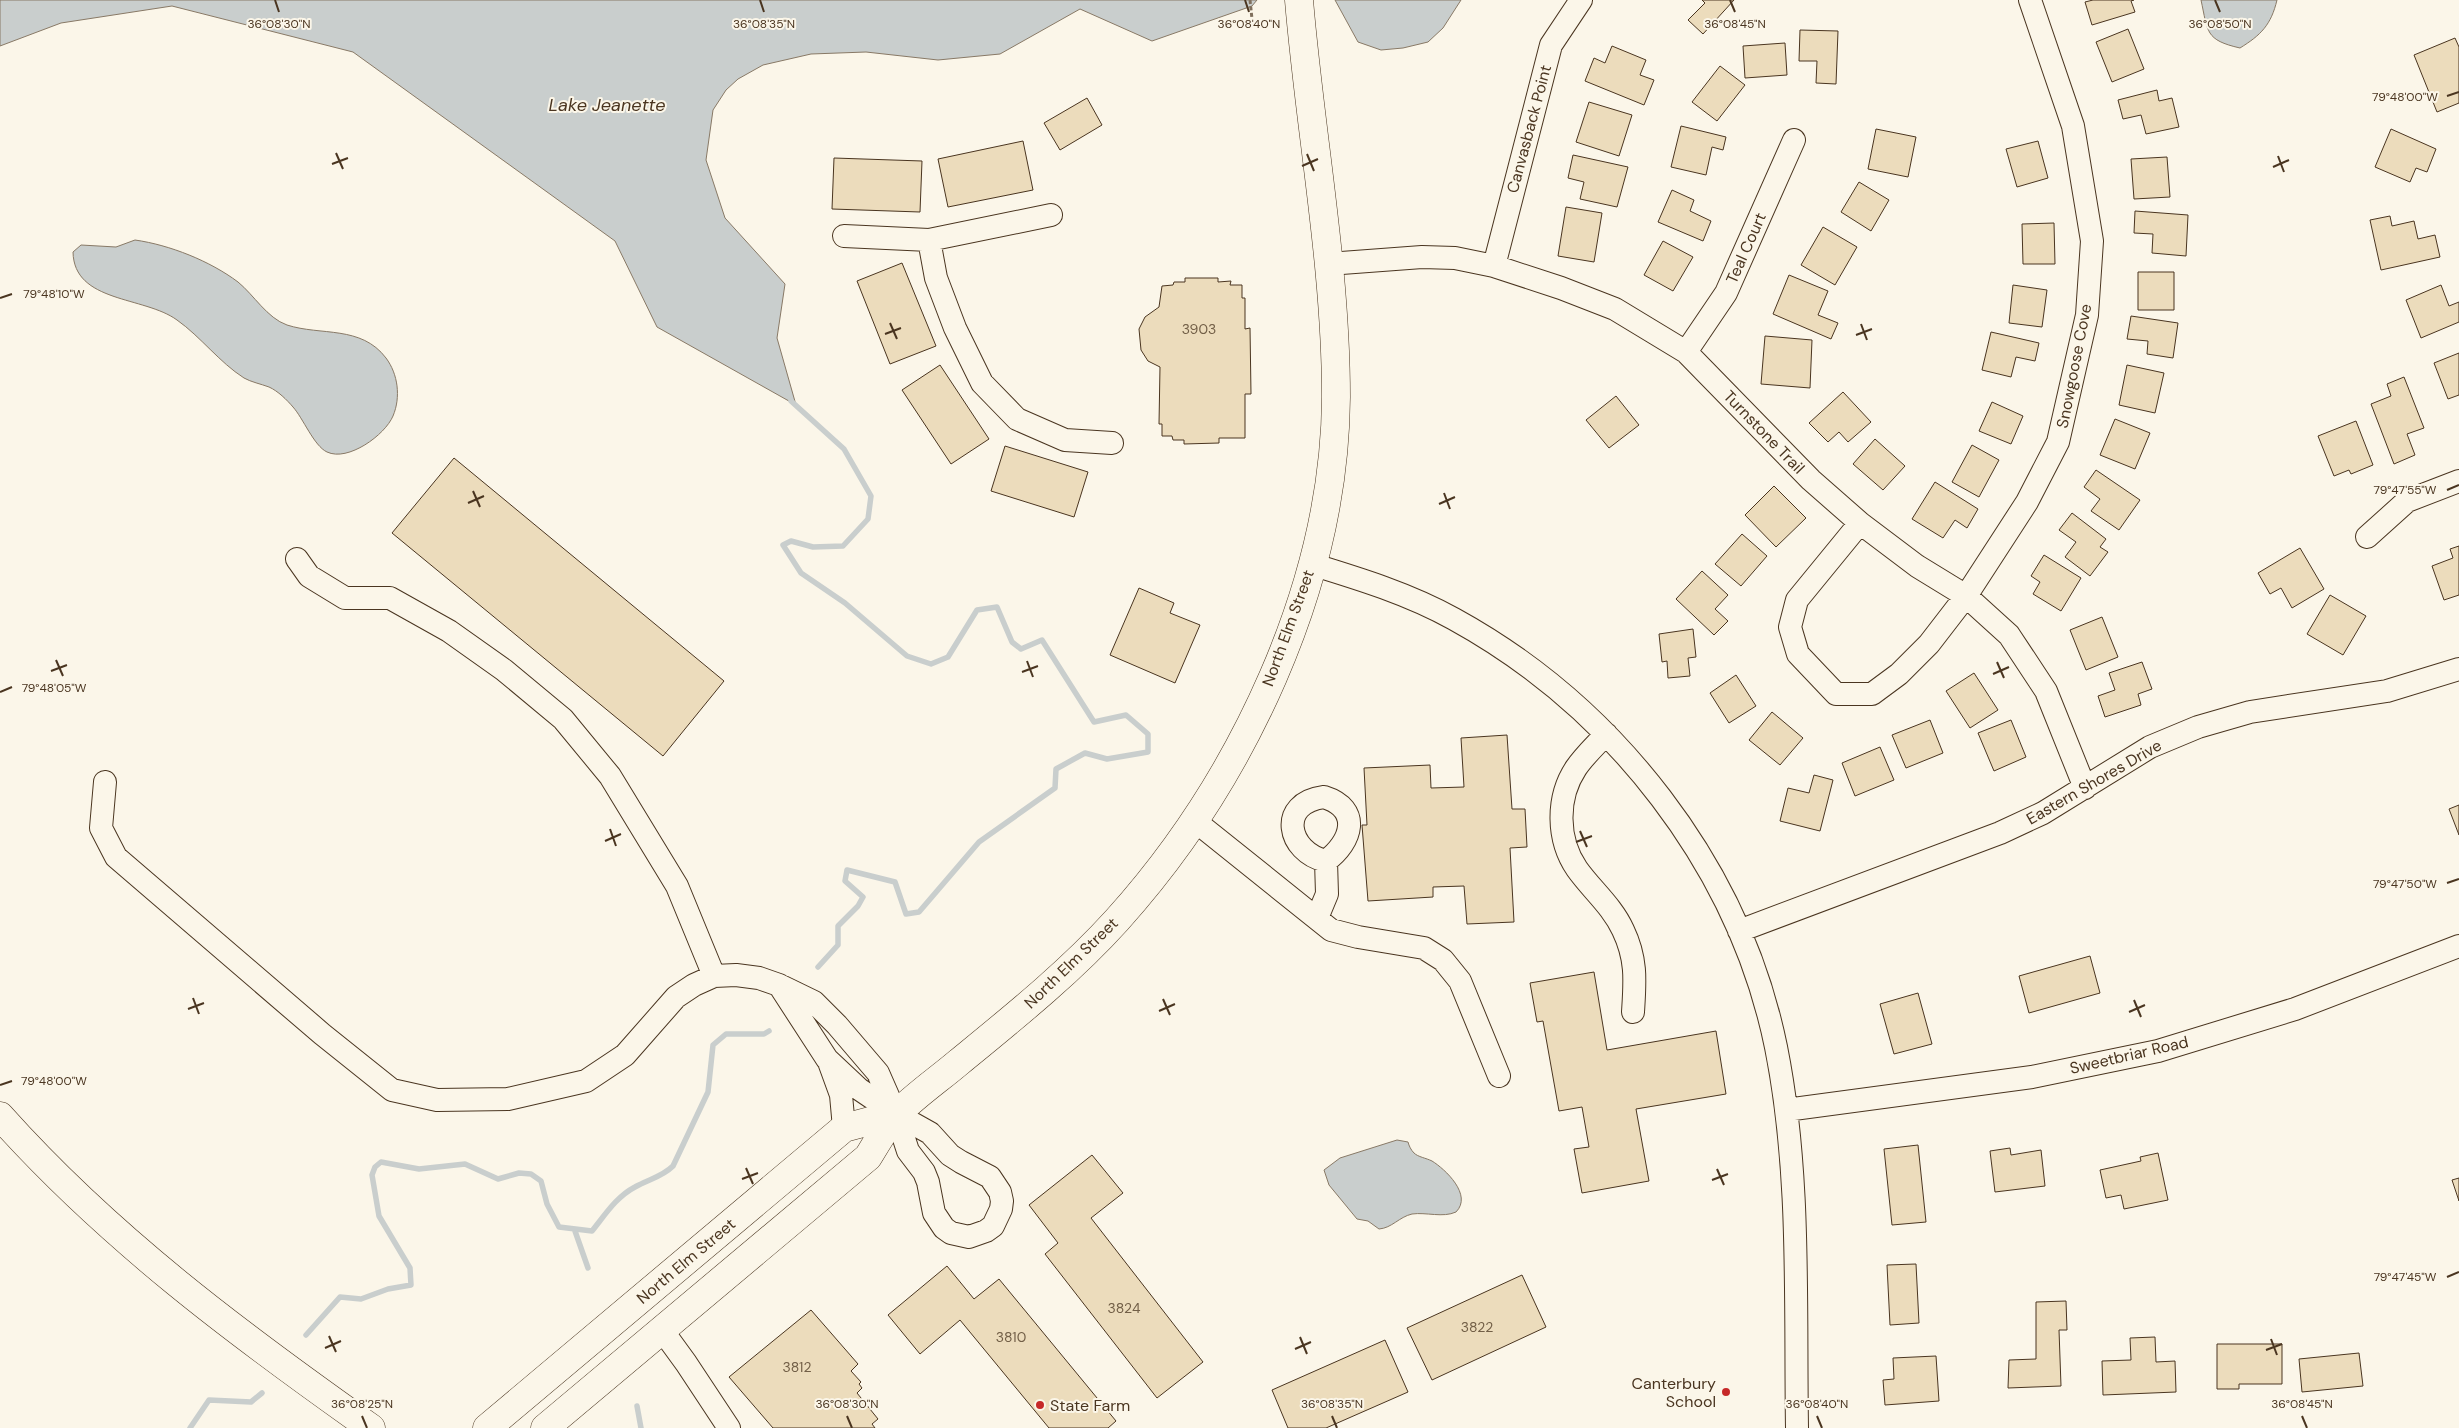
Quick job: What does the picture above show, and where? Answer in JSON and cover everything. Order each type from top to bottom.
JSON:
[{"type":"main road","name":"North Elm Street","points":[[545,1428],[868,1157],[896,1114],[1078,961],[1148,884],[1195,820],[1232,759],[1258,709],[1293,624],[1311,564],[1328,482],[1336,400],[1335,337],[1299,0]]},
{"type":"main road","name":"North Elm Street","points":[[487,1428],[844,1128],[896,1114]]},
{"type":"main road","points":[[0,1116],[57,1177],[156,1268],[260,1349],[371,1428]]},
{"type":"street","name":"Canvasback Point","points":[[1494,266],[1551,45],[1581,0]]},
{"type":"street","name":"Snowgoose Cove","points":[[1860,523],[1797,600],[1790,627],[1798,654],[1836,694],[1872,694],[1899,674],[1928,644],[1966,596],[2027,502],[2058,442],[2087,315],[2092,241],[2073,126],[2030,0]]},
{"type":"street","name":"Teal Court","points":[[1686,352],[1726,293],[1794,140]]},
{"type":"street","points":[[844,236],[929,240],[1052,215]]},
{"type":"street","points":[[929,240],[936,278],[955,328],[982,383],[1017,419],[1065,440],[1112,443]]},
{"type":"street","name":"Turnstone Trail","points":[[1328,264],[1422,256],[1455,258],[1494,266],[1561,288],[1616,309],[1686,352],[1811,480],[1860,523],[1917,566],[1966,596],[2009,635],[2046,691],[2084,788]]},
{"type":"street","points":[[2367,537],[2407,502],[2459,481]]},
{"type":"street","points":[[297,559],[309,576],[345,598],[390,598],[449,631],[504,670],[563,720],[610,776],[677,886],[714,976]]},
{"type":"street","points":[[1311,564],[1371,582],[1453,618],[1496,644],[1548,682],[1606,734],[1661,798],[1691,841],[1720,891],[1739,931],[1764,998],[1776,1048],[1786,1110],[1795,1230],[1797,1428]]},
{"type":"street","name":"Eastern Shores Drive","points":[[1739,931],[2000,833],[2044,813],[2150,747],[2198,727],[2250,712],[2387,691],[2459,669]]},
{"type":"street","points":[[1606,734],[1575,769],[1564,796],[1561,832],[1577,868],[1604,900],[1624,930],[1636,969],[1633,1012]]},
{"type":"street","points":[[105,782],[101,828],[116,857],[322,1034],[392,1090],[437,1100],[508,1099],[586,1080],[624,1055],[676,997],[694,985],[714,976],[736,975],[759,978],[779,985],[814,1002],[838,1025],[878,1073],[896,1114],[908,1151],[924,1172],[938,1221],[951,1233],[960,1236],[978,1235],[986,1232],[993,1226],[1001,1210],[1000,1192],[996,1184],[983,1172],[950,1155],[930,1133],[896,1114],[859,1089],[827,1059]]},
{"type":"street","points":[[1195,820],[1331,930],[1358,937],[1424,948],[1443,960],[1460,981],[1499,1076]]},
{"type":"street","points":[[1317,918],[1326,894],[1326,861]]},
{"type":"street","name":"Sweetbriar Road","points":[[1786,1110],[2032,1077],[2158,1051],[2295,1008],[2459,946]]},
{"type":"street","points":[[779,985],[827,1059],[838,1086],[844,1128]]},
{"type":"street","points":[[662,1330],[729,1428]]},
{"type":"path","points":[[1250,0],[1252,19]]},
{"type":"water","name":"Lake Jeanette","points":[[0,0],[1257,0],[1252,6],[1152,41],[1080,9],[1000,54],[938,60],[866,52],[811,54],[763,65],[738,79],[726,90],[713,110],[706,160],[725,218],[785,284],[777,338],[796,405],[657,327],[615,241],[353,52],[172,6],[61,23],[0,46]]},
{"type":"water","points":[[1335,0],[1461,0],[1443,28],[1428,42],[1403,48],[1381,50],[1358,42]]},
{"type":"water","points":[[2201,0],[2277,0],[2268,23],[2254,39],[2240,48],[2220,42],[2214,38],[2207,27]]},
{"type":"water","points":[[135,240],[176,250],[215,267],[244,287],[267,312],[280,322],[300,328],[340,333],[365,340],[386,358],[396,378],[397,401],[389,423],[374,438],[355,450],[336,454],[327,452],[313,438],[293,407],[276,391],[235,372],[177,320],[163,312],[98,290],[85,281],[76,269],[73,252],[81,245],[116,247]]},
{"type":"water","points":[[1397,1140],[1408,1142],[1414,1153],[1432,1161],[1450,1176],[1461,1198],[1456,1212],[1446,1215],[1412,1214],[1403,1217],[1388,1227],[1379,1229],[1368,1221],[1357,1219],[1329,1185],[1324,1170],[1340,1158]]},
{"type":"building","points":[[1702,0],[1734,0],[1703,34],[1688,20],[1705,3]]},
{"type":"building","points":[[2093,0],[2134,0],[2131,1],[2135,12],[2092,25],[2085,2]]},
{"type":"building","points":[[2128,29],[2144,69],[2112,82],[2096,42]]},
{"type":"building","points":[[1800,30],[1838,31],[1836,84],[1816,83],[1817,61],[1799,61]]},
{"type":"building","points":[[2455,38],[2459,47],[2459,103],[2437,112],[2414,55]]},
{"type":"building","points":[[1785,43],[1787,75],[1745,78],[1743,46]]},
{"type":"building","points":[[1612,46],[1646,60],[1640,75],[1654,80],[1644,105],[1585,81],[1594,58],[1605,63]]},
{"type":"building","points":[[1720,66],[1745,85],[1717,121],[1692,102]]},
{"type":"building","points":[[2157,90],[2159,101],[2172,98],[2179,127],[2146,134],[2141,115],[2123,119],[2118,100]]},
{"type":"building","points":[[1087,98],[1102,125],[1060,150],[1044,123]]},
{"type":"building","points":[[1589,102],[1632,115],[1619,156],[1576,142]]},
{"type":"building","points":[[1681,126],[1726,137],[1723,150],[1712,147],[1706,175],[1671,167]]},
{"type":"building","points":[[1876,129],[1916,137],[1908,177],[1868,169]]},
{"type":"building","points":[[2391,129],[2436,149],[2427,172],[2416,168],[2410,182],[2375,167]]},
{"type":"building","points":[[1023,141],[1033,190],[948,207],[938,159]]},
{"type":"building","points":[[2038,141],[2048,178],[2017,187],[2006,149]]},
{"type":"building","points":[[1573,155],[1628,167],[1617,207],[1580,199],[1584,182],[1568,178]]},
{"type":"building","points":[[2167,157],[2170,197],[2134,199],[2131,159]]},
{"type":"building","points":[[834,158],[922,161],[920,212],[832,209]]},
{"type":"building","points":[[1859,182],[1889,200],[1871,231],[1841,212]]},
{"type":"building","points":[[1672,190],[1694,200],[1690,211],[1711,221],[1703,241],[1658,222]]},
{"type":"building","points":[[1566,207],[1602,213],[1594,262],[1558,256]]},
{"type":"building","points":[[2135,211],[2188,215],[2186,256],[2152,253],[2153,234],[2134,233]]},
{"type":"building","points":[[2390,216],[2392,226],[2414,221],[2418,239],[2435,235],[2440,257],[2381,270],[2370,220]]},
{"type":"building","points":[[2054,223],[2055,264],[2023,264],[2022,224]]},
{"type":"building","points":[[1823,227],[1857,247],[1835,285],[1801,265]]},
{"type":"building","points":[[1663,241],[1693,257],[1673,291],[1644,275]]},
{"type":"building","points":[[902,263],[936,346],[890,364],[857,281]]},
{"type":"building","points":[[2138,272],[2174,272],[2174,310],[2138,310]]},
{"type":"building","points":[[1789,275],[1828,291],[1818,315],[1838,323],[1831,339],[1773,314]]},
{"type":"building","points":[[1185,278],[1218,278],[1218,282],[1231,281],[1230,285],[1242,285],[1242,298],[1245,298],[1245,329],[1250,328],[1251,394],[1245,394],[1245,438],[1219,438],[1219,443],[1184,444],[1184,440],[1173,440],[1172,436],[1162,436],[1162,424],[1159,424],[1160,367],[1148,361],[1141,350],[1139,329],[1145,317],[1159,307],[1162,286],[1173,285],[1174,282],[1185,282]]},
{"type":"building","points":[[2013,285],[2047,290],[2042,327],[2009,323]]},
{"type":"building","points":[[2441,285],[2449,306],[2459,302],[2459,322],[2421,338],[2406,300]]},
{"type":"building","points":[[2131,316],[2178,323],[2173,358],[2147,354],[2148,341],[2127,339]]},
{"type":"building","points":[[1991,332],[2039,343],[2035,361],[2016,357],[2011,377],[1982,370]]},
{"type":"building","points":[[1765,336],[1812,340],[1810,388],[1761,384]]},
{"type":"building","points":[[2459,353],[2459,395],[2448,399],[2434,363]]},
{"type":"building","points":[[940,365],[989,439],[951,464],[902,390]]},
{"type":"building","points":[[2127,365],[2164,373],[2155,413],[2119,405]]},
{"type":"building","points":[[2404,377],[2424,428],[2407,434],[2415,455],[2394,464],[2371,404],[2391,396],[2387,384]]},
{"type":"building","points":[[1843,392],[1871,422],[1848,442],[1839,432],[1828,442],[1809,423]]},
{"type":"building","points":[[1616,396],[1639,425],[1609,448],[1586,420]]},
{"type":"building","points":[[1992,402],[2023,416],[2011,444],[1979,431]]},
{"type":"building","points":[[2115,419],[2150,433],[2135,469],[2100,455]]},
{"type":"building","points":[[2356,421],[2373,465],[2351,474],[2349,470],[2334,476],[2318,436]]},
{"type":"building","points":[[1875,439],[1905,466],[1883,490],[1853,464]]},
{"type":"building","points":[[1972,445],[1999,460],[1979,497],[1952,482]]},
{"type":"building","points":[[1005,446],[1088,472],[1074,517],[991,491]]},
{"type":"building","points":[[454,458],[724,681],[663,756],[392,533]]},
{"type":"building","points":[[2096,470],[2140,500],[2119,530],[2091,511],[2100,499],[2084,487]]},
{"type":"building","points":[[1935,482],[1978,509],[1967,528],[1955,520],[1943,538],[1912,519]]},
{"type":"building","points":[[1774,486],[1806,518],[1776,547],[1745,515]]},
{"type":"building","points":[[2072,513],[2106,539],[2100,547],[2108,552],[2090,576],[2065,557],[2076,542],[2059,530]]},
{"type":"building","points":[[1742,534],[1767,556],[1741,586],[1715,564]]},
{"type":"building","points":[[2459,546],[2459,595],[2444,600],[2432,566],[2453,558],[2450,549]]},
{"type":"building","points":[[2300,548],[2324,589],[2292,608],[2281,588],[2270,594],[2258,573]]},
{"type":"building","points":[[2044,555],[2081,578],[2061,611],[2033,594],[2040,582],[2031,576]]},
{"type":"building","points":[[1702,571],[1728,595],[1715,609],[1728,621],[1714,635],[1676,599]]},
{"type":"building","points":[[1139,588],[1174,603],[1170,613],[1200,625],[1175,683],[1110,655]]},
{"type":"building","points":[[2330,595],[2366,616],[2343,655],[2307,634]]},
{"type":"building","points":[[2102,617],[2118,657],[2086,670],[2070,630]]},
{"type":"building","points":[[1693,629],[1696,657],[1688,658],[1690,676],[1668,678],[1667,661],[1662,662],[1659,634]]},
{"type":"building","points":[[2142,662],[2152,689],[2138,694],[2141,705],[2105,717],[2098,696],[2115,690],[2109,673]]},
{"type":"building","points":[[1974,673],[1998,710],[1970,728],[1946,691]]},
{"type":"building","points":[[1736,675],[1756,706],[1729,723],[1710,693]]},
{"type":"building","points":[[1772,712],[1803,738],[1780,765],[1749,740]]},
{"type":"building","points":[[1930,720],[1943,753],[1906,768],[1892,735]]},
{"type":"building","points":[[2011,720],[2026,757],[1994,771],[1978,733]]},
{"type":"building","points":[[1507,735],[1512,809],[1525,809],[1527,847],[1510,848],[1514,922],[1467,924],[1464,886],[1433,887],[1433,897],[1368,901],[1362,825],[1367,825],[1364,768],[1430,765],[1431,788],[1464,787],[1461,738]]},
{"type":"building","points":[[1880,747],[1894,780],[1855,796],[1842,763]]},
{"type":"building","points":[[1814,775],[1833,780],[1820,831],[1780,821],[1788,788],[1809,793]]},
{"type":"building","points":[[2459,805],[2459,835],[2449,809]]},
{"type":"building","points":[[2090,956],[2100,993],[2029,1013],[2019,976]]},
{"type":"building","points":[[1594,972],[1607,1050],[1716,1031],[1726,1094],[1636,1109],[1649,1181],[1582,1193],[1574,1149],[1589,1147],[1582,1107],[1559,1111],[1543,1021],[1537,1022],[1530,983]]},
{"type":"building","points":[[1918,993],[1932,1044],[1894,1054],[1880,1004]]},
{"type":"building","points":[[1918,1145],[1926,1222],[1892,1225],[1884,1149]]},
{"type":"building","points":[[2010,1148],[2011,1155],[2041,1150],[2045,1186],[1995,1192],[1990,1151]]},
{"type":"building","points":[[2158,1153],[2168,1200],[2124,1209],[2121,1195],[2106,1198],[2100,1170],[2141,1161],[2140,1157]]},
{"type":"building","points":[[1092,1155],[1123,1193],[1091,1218],[1203,1362],[1157,1398],[1045,1254],[1058,1243],[1029,1205]]},
{"type":"building","points":[[2459,1178],[2459,1201],[2452,1180]]},
{"type":"building","points":[[1916,1264],[1919,1323],[1890,1325],[1887,1265]]},
{"type":"building","points":[[947,1266],[974,1299],[999,1279],[1116,1421],[1108,1428],[1049,1428],[960,1320],[920,1354],[888,1315]]},
{"type":"building","points":[[1522,1275],[1546,1327],[1432,1380],[1407,1328]]},
{"type":"building","points":[[2066,1301],[2067,1330],[2059,1330],[2061,1386],[2008,1388],[2009,1360],[2036,1359],[2036,1302]]},
{"type":"building","points":[[811,1310],[858,1364],[851,1371],[861,1382],[859,1384],[862,1388],[857,1393],[878,1419],[872,1424],[875,1428],[773,1428],[729,1377]]},
{"type":"building","points":[[2155,1337],[2156,1362],[2175,1361],[2176,1392],[2103,1395],[2102,1361],[2131,1360],[2130,1338]]},
{"type":"building","points":[[1385,1340],[1408,1392],[1326,1428],[1288,1428],[1272,1390]]},
{"type":"building","points":[[2217,1344],[2282,1344],[2282,1384],[2239,1384],[2239,1389],[2217,1389]]},
{"type":"building","points":[[2359,1353],[2363,1386],[2302,1392],[2299,1359]]},
{"type":"building","points":[[1936,1356],[1939,1401],[1885,1405],[1883,1380],[1894,1379],[1893,1358]]},
{"type":"waterway","points":[[791,401],[844,449],[871,496],[868,519],[843,546],[813,547],[791,541],[783,545],[801,573],[845,603],[907,656],[931,664],[948,657],[977,610],[997,607],[1012,642],[1021,649],[1042,640],[1094,722],[1126,715],[1148,734],[1148,752],[1107,759],[1085,753],[1056,769],[1055,788],[979,842],[919,912],[906,914],[895,882],[847,870],[845,881],[863,897],[858,906],[838,926],[838,945],[818,967]]},
{"type":"waterway","points":[[306,1335],[340,1297],[361,1299],[388,1289],[411,1285],[410,1268],[379,1216],[372,1175],[375,1167],[381,1162],[419,1169],[465,1164],[498,1179],[519,1173],[531,1174],[541,1181],[547,1204],[559,1227],[592,1231],[611,1207],[628,1191],[664,1173],[673,1166],[708,1092],[713,1045],[726,1034],[764,1034],[769,1031]]},
{"type":"waterway","points":[[575,1231],[588,1268]]},
{"type":"waterway","points":[[190,1428],[209,1400],[251,1402],[262,1393]]},
{"type":"waterway","points":[[637,1406],[641,1428]]},
{"type":"place","name":"Canterbury School","points":[[1726,1392]]},
{"type":"place","name":"State Farm","points":[[1040,1405]]}]
